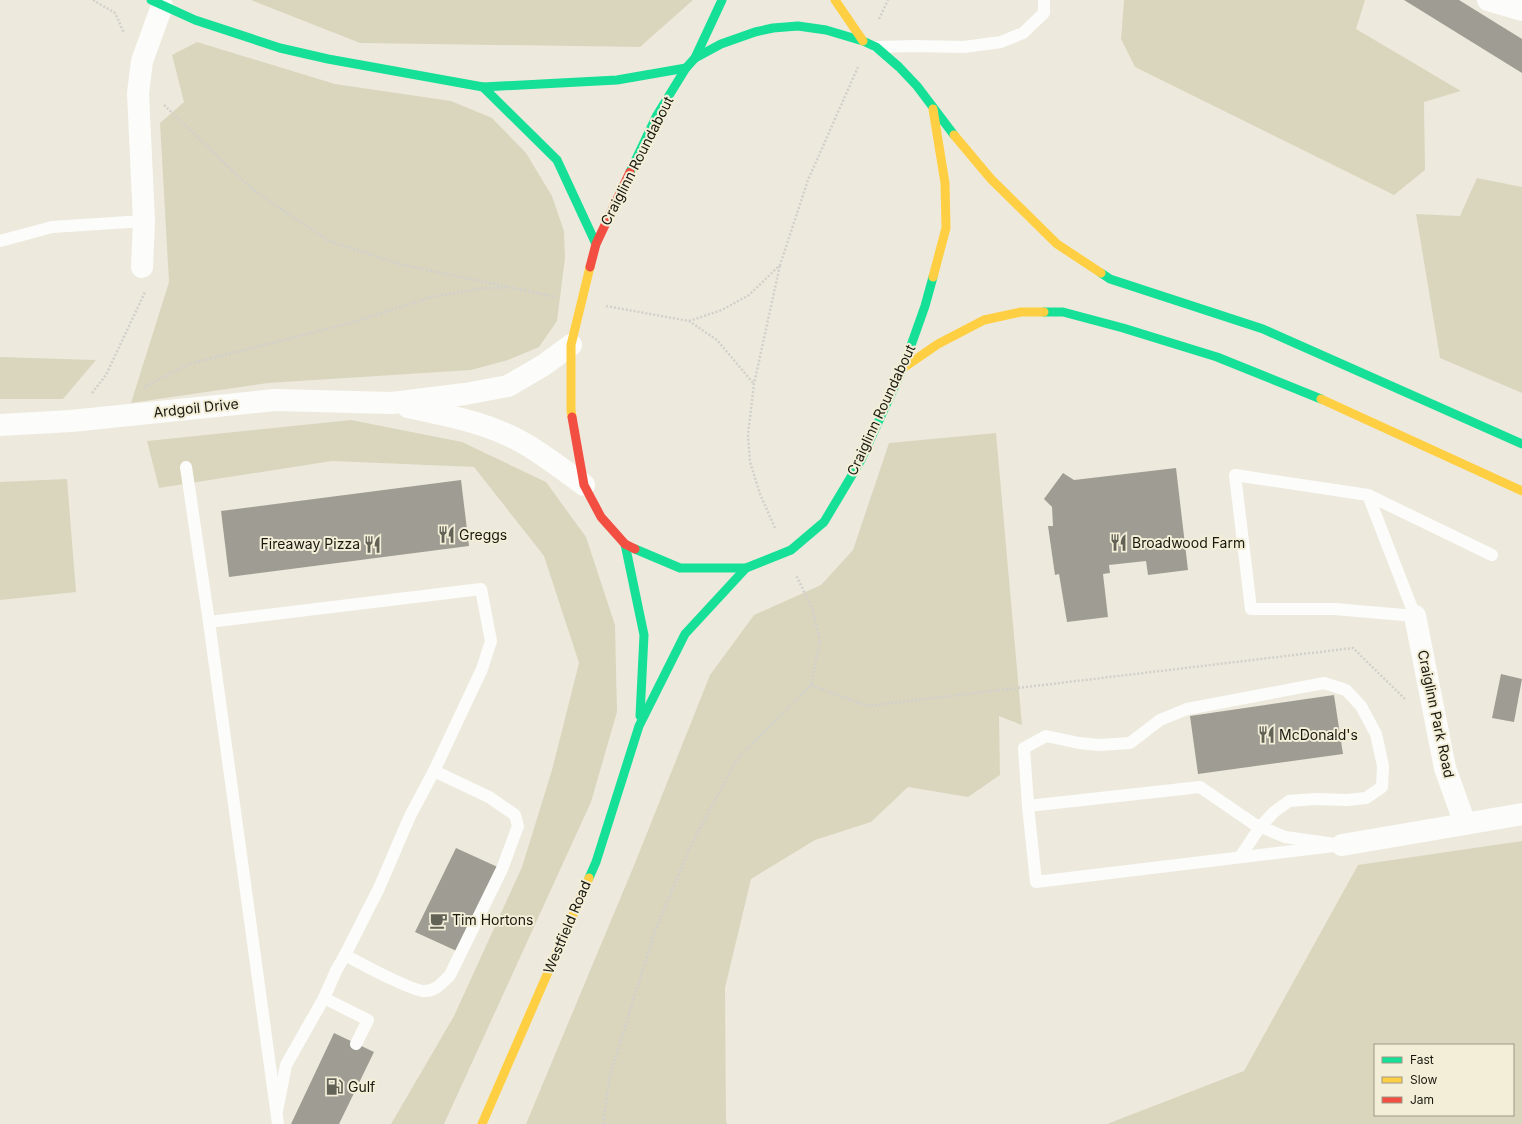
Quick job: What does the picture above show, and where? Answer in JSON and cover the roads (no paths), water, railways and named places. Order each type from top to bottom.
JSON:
[{"type":"main road","points":[[695,58],[722,0]]},
{"type":"main road","points":[[835,0],[863,41]]},
{"type":"main road","points":[[156,3],[195,20],[280,48],[342,62],[483,87],[617,80],[686,68]]},
{"type":"main road","name":"Craiglinn Roundabout","points":[[798,26],[826,30],[863,41],[876,47],[899,67],[917,86],[933,109],[945,183],[947,207],[946,228],[925,306],[903,368],[861,460],[824,522],[791,550],[746,568],[680,568],[625,544],[601,517],[584,485],[571,410],[571,345],[596,244],[657,115],[686,68],[695,58],[721,44],[755,32],[774,28],[798,26]]},
{"type":"main road","points":[[483,87],[557,160],[596,244]]},
{"type":"main road","points":[[933,109],[991,179],[1057,244],[1110,279],[1263,329],[1522,444]]},
{"type":"main road","points":[[903,368],[938,344],[984,320],[1021,312],[1063,312],[1123,328],[1217,357],[1305,392],[1522,491]]},
{"type":"main road","name":"Westfield Road","points":[[625,544],[644,635],[640,726]]},
{"type":"main road","name":"Westfield Road","points":[[482,1124],[596,862],[640,726],[685,634],[746,568]]},
{"type":"street","points":[[1488,0],[1522,10]]},
{"type":"street","points":[[142,267],[144,221],[138,93],[142,61],[156,3]]},
{"type":"street","name":"Ardgoil Drive","points":[[0,425],[71,421],[275,400],[392,403],[464,394],[508,386],[544,365],[571,345]]},
{"type":"street","name":"Ardgoil Drive","points":[[392,403],[464,419],[517,439],[546,457],[584,485]]},
{"type":"street","name":"Craiglinn Park Road","points":[[1415,616],[1445,768],[1465,824]]},
{"type":"street","points":[[1342,845],[1522,814]]},
{"type":"lane","points":[[876,47],[914,46],[964,48],[1001,42],[1023,33],[1044,13],[1044,0]]},
{"type":"lane","points":[[0,241],[52,227],[144,221]]},
{"type":"lane","points":[[186,467],[209,622],[278,1124]]},
{"type":"lane","points":[[1368,495],[1415,616],[1335,609],[1251,609],[1235,475],[1368,495],[1492,555]]},
{"type":"lane","points":[[209,622],[481,589],[491,641],[482,669],[434,771],[410,816],[379,888],[336,971],[324,998],[286,1065],[277,1111]]},
{"type":"lane","points":[[1240,857],[1260,827],[1274,812],[1289,801],[1316,799],[1348,800],[1366,798],[1382,787],[1383,766],[1376,734],[1361,706],[1346,690],[1324,683],[1187,709],[1160,720],[1130,743],[1099,745],[1079,743],[1046,736],[1024,748],[1036,882],[1342,845]]},
{"type":"lane","points":[[345,955],[412,988],[425,991],[438,987],[450,975],[502,869],[518,826],[515,815],[489,797],[434,771]]},
{"type":"lane","points":[[1028,806],[1200,787],[1260,827],[1285,837],[1342,845]]},
{"type":"lane","points":[[324,998],[368,1020],[356,1044]]},
{"type":"place","name":"Greggs","points":[[446,535]]},
{"type":"place","name":"Broadwood Farm","points":[[1119,543]]},
{"type":"place","name":"Fireaway Pizza","points":[[373,544]]},
{"type":"place","name":"McDonald's","points":[[1266,735]]},
{"type":"place","name":"Tim Hortons","points":[[439,920]]},
{"type":"place","name":"Gulf","points":[[335,1087]]}]
